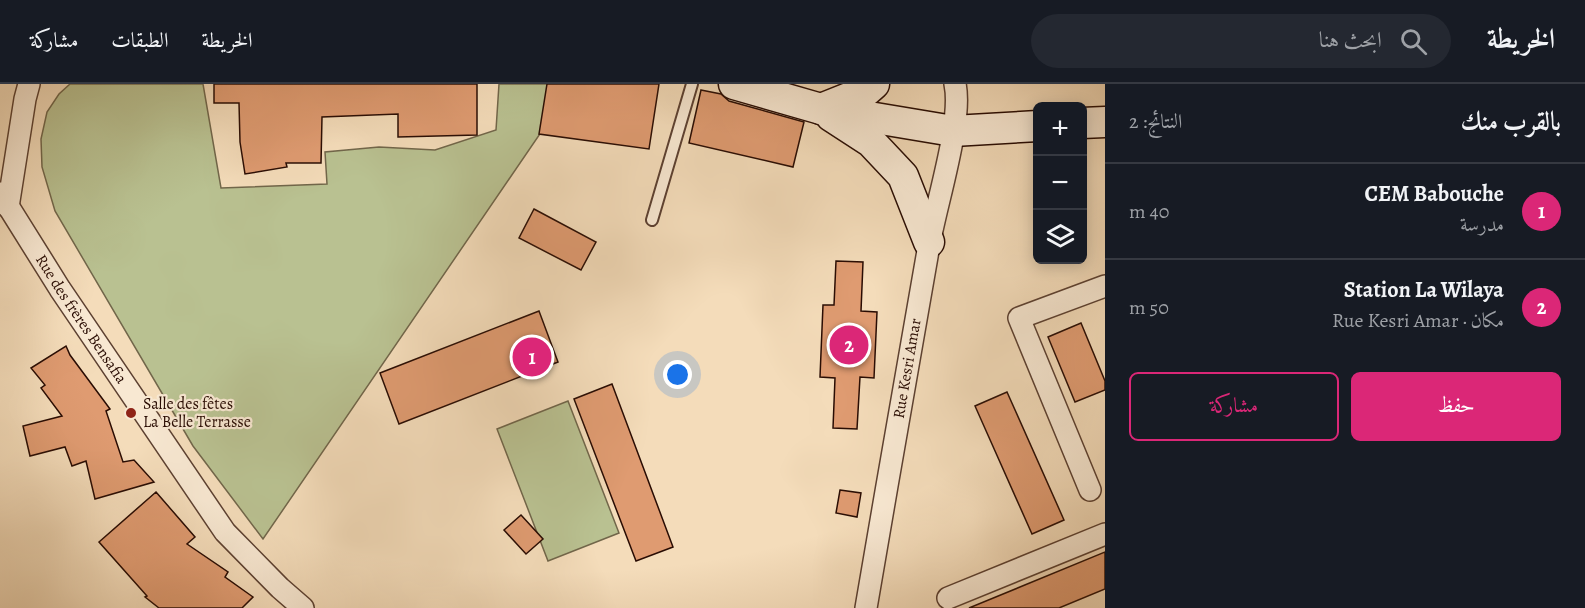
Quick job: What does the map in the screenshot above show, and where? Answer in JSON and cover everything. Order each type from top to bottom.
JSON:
[{"type":"street","points":[[4,200],[29,84]]},
{"type":"street","points":[[734,84],[821,109],[953,131],[1033,126]]},
{"type":"street","points":[[821,109],[866,91],[874,84]]},
{"type":"street","name":"Rue Kesri Amar","points":[[866,608],[929,242],[953,131],[957,92],[955,84]]},
{"type":"street","points":[[821,109],[871,142],[903,176],[929,242]]},
{"type":"street","points":[[1087,123],[1105,122]]},
{"type":"street","name":"Rue des frères Bensafia","points":[[4,200],[60,289],[225,532],[303,608]]},
{"type":"street","points":[[1090,490],[1019,318],[1105,286]]},
{"type":"street","points":[[948,598],[1105,534]]},
{"type":"lane","points":[[652,220],[692,84]]},
{"type":"green space","points":[[70,84],[203,84],[221,188],[327,184],[325,152],[379,147],[435,150],[496,130],[499,84],[574,84],[263,539],[193,446],[55,211],[42,167],[41,139],[47,112],[59,94]]},
{"type":"green space","points":[[568,401],[619,533],[548,561],[497,429]]},
{"type":"building","points":[[214,84],[477,84],[477,135],[398,137],[398,114],[322,117],[321,163],[286,163],[287,167],[245,174],[240,142],[239,103],[214,103]]},
{"type":"building","points":[[547,84],[659,84],[649,149],[539,134]]},
{"type":"building","points":[[701,90],[721,94],[729,101],[804,122],[793,167],[689,143]]},
{"type":"building","points":[[534,209],[596,242],[581,270],[519,238]]},
{"type":"building","points":[[836,261],[863,262],[861,311],[877,312],[874,378],[860,377],[857,429],[833,428],[835,378],[820,377],[823,305],[834,305]]},
{"type":"building","points":[[539,311],[558,362],[399,424],[380,373]]},
{"type":"building","points":[[1081,323],[1105,381],[1105,390],[1075,402],[1048,337]]},
{"type":"building","points":[[66,346],[70,355],[110,409],[106,411],[123,462],[134,460],[154,482],[95,499],[86,461],[72,466],[65,447],[30,456],[23,426],[62,416],[41,388],[45,385],[31,368]]},
{"type":"building","points":[[612,384],[673,547],[636,561],[574,399]]},
{"type":"building","points":[[1007,392],[1064,520],[1032,534],[975,406]]},
{"type":"building","points":[[840,490],[861,493],[857,517],[836,513]]},
{"type":"building","points":[[156,492],[195,537],[187,544],[228,572],[225,577],[253,597],[242,608],[159,608],[145,597],[147,596],[99,542]]},
{"type":"building","points":[[521,515],[543,539],[526,554],[504,530]]},
{"type":"building","points":[[1105,552],[1105,589],[1059,608],[969,608]]},
{"type":"place","name":"Station La Wilaya","points":[[849,345]]},
{"type":"place","name":"CEM Babouche","points":[[532,357]]},
{"type":"place","name":"Salle des fêtes La Belle Terrasse","points":[[131,413]]}]
